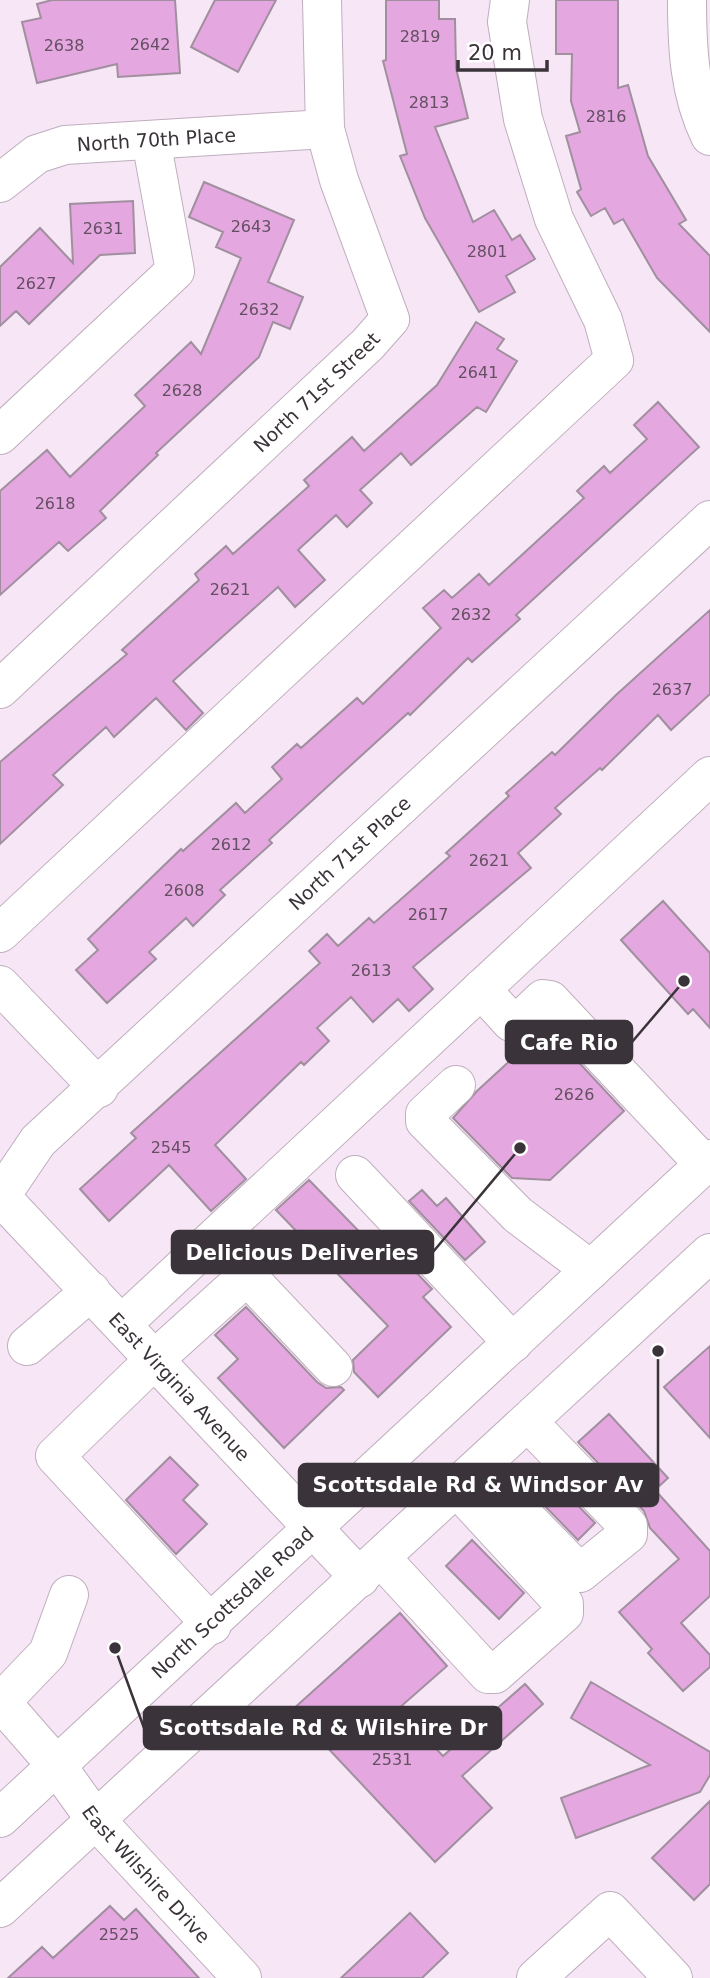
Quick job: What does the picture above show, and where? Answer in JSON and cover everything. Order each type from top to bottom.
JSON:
[{"type":"street","name":"North 71st Street","points":[[0,689],[368,344],[390,319],[340,180],[325,129],[322,0]]},
{"type":"street","points":[[0,933],[614,360],[603,320],[554,219],[523,119],[507,22],[510,0]]},
{"type":"street","points":[[687,0],[687,55],[700,116],[710,136]]},
{"type":"street","name":"North 70th Place","points":[[0,183],[37,154],[65,145],[325,129]]},
{"type":"street","points":[[0,435],[174,271],[151,140]]},
{"type":"street","name":"North 71st Place","points":[[0,1197],[38,1141],[99,1088],[710,520]]},
{"type":"street","points":[[122,1324],[710,776]]},
{"type":"street","points":[[0,985],[99,1088]]},
{"type":"street","points":[[481,989],[511,1022],[520,1021],[542,999],[550,1000],[707,1162]]},
{"type":"street","points":[[456,1085],[425,1114],[425,1121],[517,1215],[591,1270]]},
{"type":"street","name":"North Scottsdale Road","points":[[0,1818],[212,1625],[707,1162]]},
{"type":"street","points":[[355,1175],[513,1343]]},
{"type":"street","name":"East Virginia Avenue","points":[[0,1197],[315,1528],[370,1568],[491,1675],[565,1609],[505,1538],[467,1478]]},
{"type":"street","points":[[0,1908],[710,1253]]},
{"type":"street","points":[[212,1625],[55,1456],[155,1359],[247,1276],[333,1367]]},
{"type":"street","points":[[27,1346],[91,1291]]},
{"type":"street","points":[[467,1478],[580,1573],[628,1534],[628,1526],[528,1422]]},
{"type":"street","name":"East Wilshire Drive","points":[[69,1595],[48,1653],[1,1702],[57,1766],[96,1819],[242,1978]]},
{"type":"street","points":[[536,1978],[610,1911],[673,1978]]},
{"type":"building","points":[[52,0],[175,0],[180,73],[118,77],[117,64],[37,83],[22,22],[41,18],[37,4]]},
{"type":"building","points":[[215,0],[276,0],[238,72],[191,47]]},
{"type":"building","points":[[386,0],[439,0],[439,19],[455,19],[456,68],[468,118],[435,127],[473,222],[494,210],[512,240],[520,235],[535,259],[506,276],[515,292],[479,312],[425,218],[400,156],[407,154],[383,61],[386,60]]},
{"type":"building","points":[[556,0],[618,0],[618,88],[628,85],[648,156],[686,220],[679,224],[710,256],[710,332],[657,278],[623,219],[614,224],[605,208],[591,216],[577,192],[581,189],[566,136],[580,132],[571,101],[572,54],[556,54]]},
{"type":"building","points":[[204,182],[294,220],[268,282],[303,297],[290,329],[273,322],[259,357],[156,453],[158,455],[100,511],[106,518],[68,551],[59,542],[0,595],[0,491],[47,450],[70,477],[145,406],[135,395],[191,342],[201,354],[241,258],[216,247],[223,232],[189,217]]},
{"type":"building","points":[[133,201],[135,253],[100,255],[29,324],[16,311],[0,326],[0,267],[40,228],[73,263],[70,204]]},
{"type":"building","points":[[476,322],[504,339],[497,349],[517,361],[486,412],[477,407],[411,465],[401,453],[360,490],[372,503],[347,527],[336,515],[298,550],[325,580],[295,607],[278,587],[173,681],[203,713],[186,730],[156,698],[114,737],[106,727],[53,775],[63,785],[0,844],[0,762],[127,654],[122,650],[199,580],[195,574],[226,546],[233,554],[309,486],[304,480],[352,437],[364,451],[437,385]]},
{"type":"building","points":[[658,402],[699,447],[516,615],[520,619],[472,662],[468,658],[410,715],[408,713],[269,840],[272,843],[220,890],[225,895],[193,926],[186,918],[149,952],[156,959],[107,1003],[76,970],[98,950],[88,939],[181,849],[183,851],[236,803],[245,813],[282,779],[272,767],[297,744],[301,748],[357,698],[363,704],[441,628],[423,608],[444,590],[452,598],[479,574],[489,585],[584,498],[577,491],[604,466],[610,473],[647,439],[634,425]]},
{"type":"building","points":[[710,610],[710,694],[671,730],[658,715],[602,770],[600,768],[555,808],[561,814],[518,853],[531,868],[413,967],[433,989],[409,1011],[398,999],[373,1022],[351,997],[317,1028],[329,1041],[304,1065],[301,1062],[215,1145],[246,1179],[211,1211],[169,1165],[109,1221],[80,1189],[136,1138],[131,1133],[320,963],[309,951],[327,934],[338,946],[369,918],[374,923],[450,856],[446,853],[509,796],[506,793],[552,752],[555,755],[616,695]]},
{"type":"building","points":[[663,901],[710,953],[710,1028],[693,1009],[688,1014],[621,940]]},
{"type":"building","points":[[540,1033],[553,1046],[559,1041],[624,1111],[550,1180],[512,1178],[453,1118],[477,1091]]},
{"type":"building","points":[[309,1180],[380,1253],[390,1245],[432,1289],[423,1297],[451,1327],[378,1397],[354,1372],[353,1360],[388,1326],[276,1210]]},
{"type":"building","points":[[422,1190],[437,1206],[446,1198],[485,1242],[465,1260],[409,1201]]},
{"type":"building","points":[[246,1307],[317,1382],[326,1388],[341,1387],[344,1390],[284,1448],[218,1378],[238,1359],[215,1335]]},
{"type":"building","points":[[710,1346],[710,1438],[664,1387]]},
{"type":"building","points":[[609,1414],[668,1478],[655,1490],[710,1551],[710,1596],[681,1623],[710,1655],[710,1667],[683,1691],[648,1653],[652,1649],[619,1612],[679,1559],[650,1528],[644,1511],[578,1442]]},
{"type":"building","points":[[170,1457],[198,1485],[183,1500],[207,1524],[176,1554],[126,1500]]},
{"type":"building","points":[[554,1481],[595,1523],[578,1540],[537,1498]]},
{"type":"building","points":[[472,1540],[524,1593],[499,1619],[446,1566]]},
{"type":"building","points":[[400,1613],[447,1666],[398,1709],[443,1756],[525,1684],[543,1704],[462,1776],[492,1808],[435,1862],[292,1710]]},
{"type":"building","points":[[591,1682],[710,1752],[710,1775],[700,1792],[576,1838],[561,1798],[650,1765],[571,1718]]},
{"type":"building","points":[[710,1801],[710,1884],[694,1900],[652,1858]]},
{"type":"building","points":[[110,1906],[124,1920],[136,1909],[199,1978],[8,1978],[42,1947],[53,1958]]},
{"type":"building","points":[[410,1913],[448,1953],[422,1978],[341,1978]]},
{"type":"place","name":"Cafe Rio","points":[[684,981]]},
{"type":"place","name":"Delicious Deliveries","points":[[520,1148]]},
{"type":"place","name":"Scottsdale Rd & Windsor Av","points":[[658,1351]]},
{"type":"place","name":"Scottsdale Rd & Wilshire Dr","points":[[115,1648]]}]
